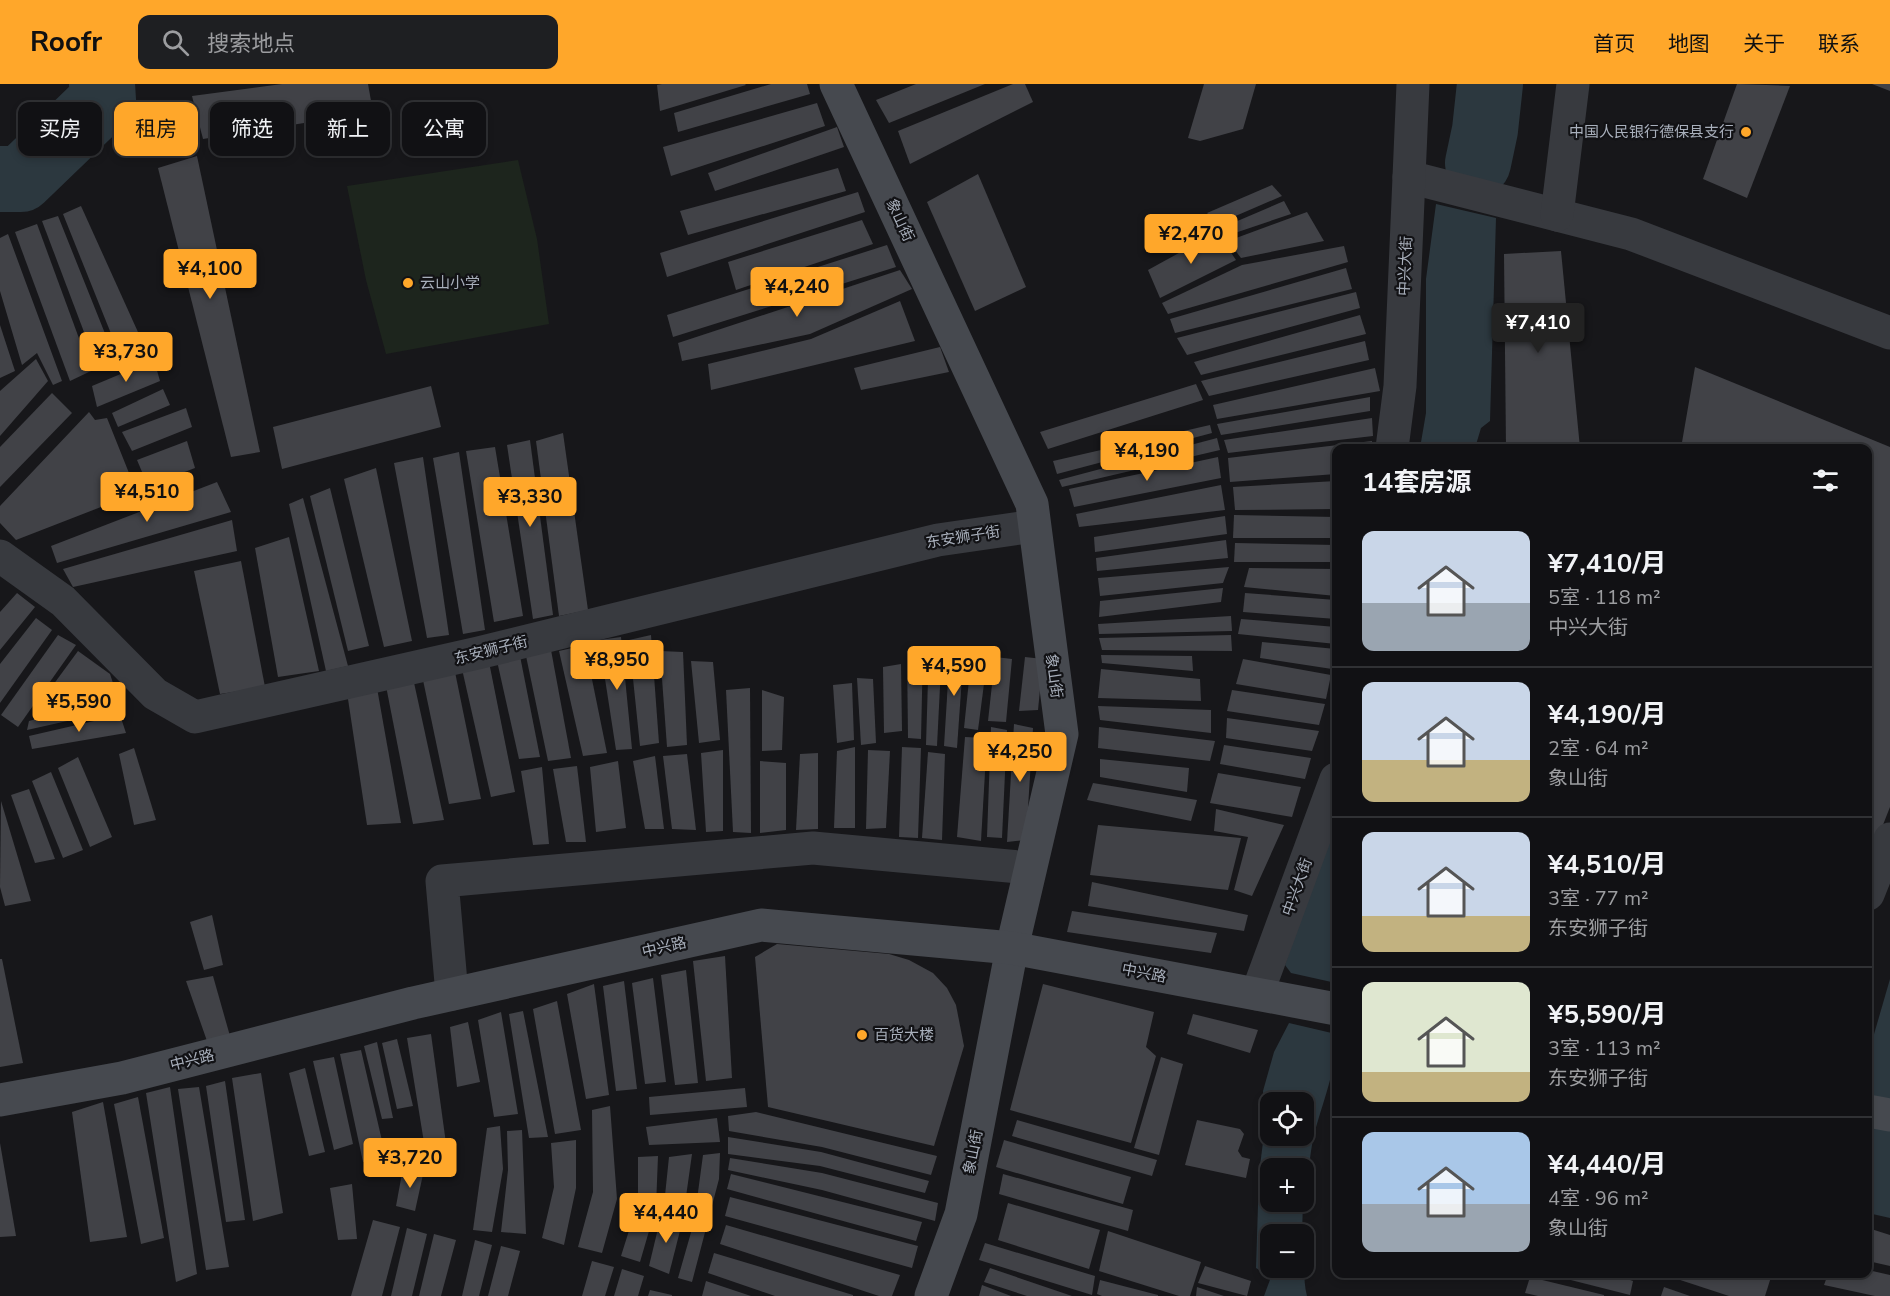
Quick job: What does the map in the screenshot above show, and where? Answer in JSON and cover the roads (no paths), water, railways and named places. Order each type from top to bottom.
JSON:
[{"type":"main road","name":"象山街","points":[[836,84],[1032,504],[1062,734],[1012,948],[962,1214],[931,1296]]},
{"type":"main road","name":"中兴路","points":[[0,1100],[122,1078],[452,994],[761,925],[1012,948],[1332,1008]]},
{"type":"main road","points":[[1872,1112],[1890,1115]]},
{"type":"street","name":"中兴大街","points":[[1393,444],[1400,386],[1413,84]]},
{"type":"street","points":[[1557,215],[1573,84]]},
{"type":"street","points":[[1409,177],[1631,234],[1890,333]]},
{"type":"street","name":"东安狮子街","points":[[0,556],[63,601],[155,694],[195,717],[478,653],[938,540],[1034,526]]},
{"type":"street","name":"中兴大街","points":[[1257,994],[1332,790]]},
{"type":"street","points":[[1872,884],[1890,839]]},
{"type":"street","points":[[452,994],[442,882],[813,848],[1030,868]]},
{"type":"waterway","points":[[0,179],[21,179],[103,100],[102,84]]},
{"type":"waterway","points":[[1478,163],[1485,130],[1490,84]]},
{"type":"place","name":"中国人民银行德保县支行","points":[[1746,132]]},
{"type":"place","name":"云山小学","points":[[408,283]]},
{"type":"place","name":"百货大楼","points":[[862,1035]]}]
